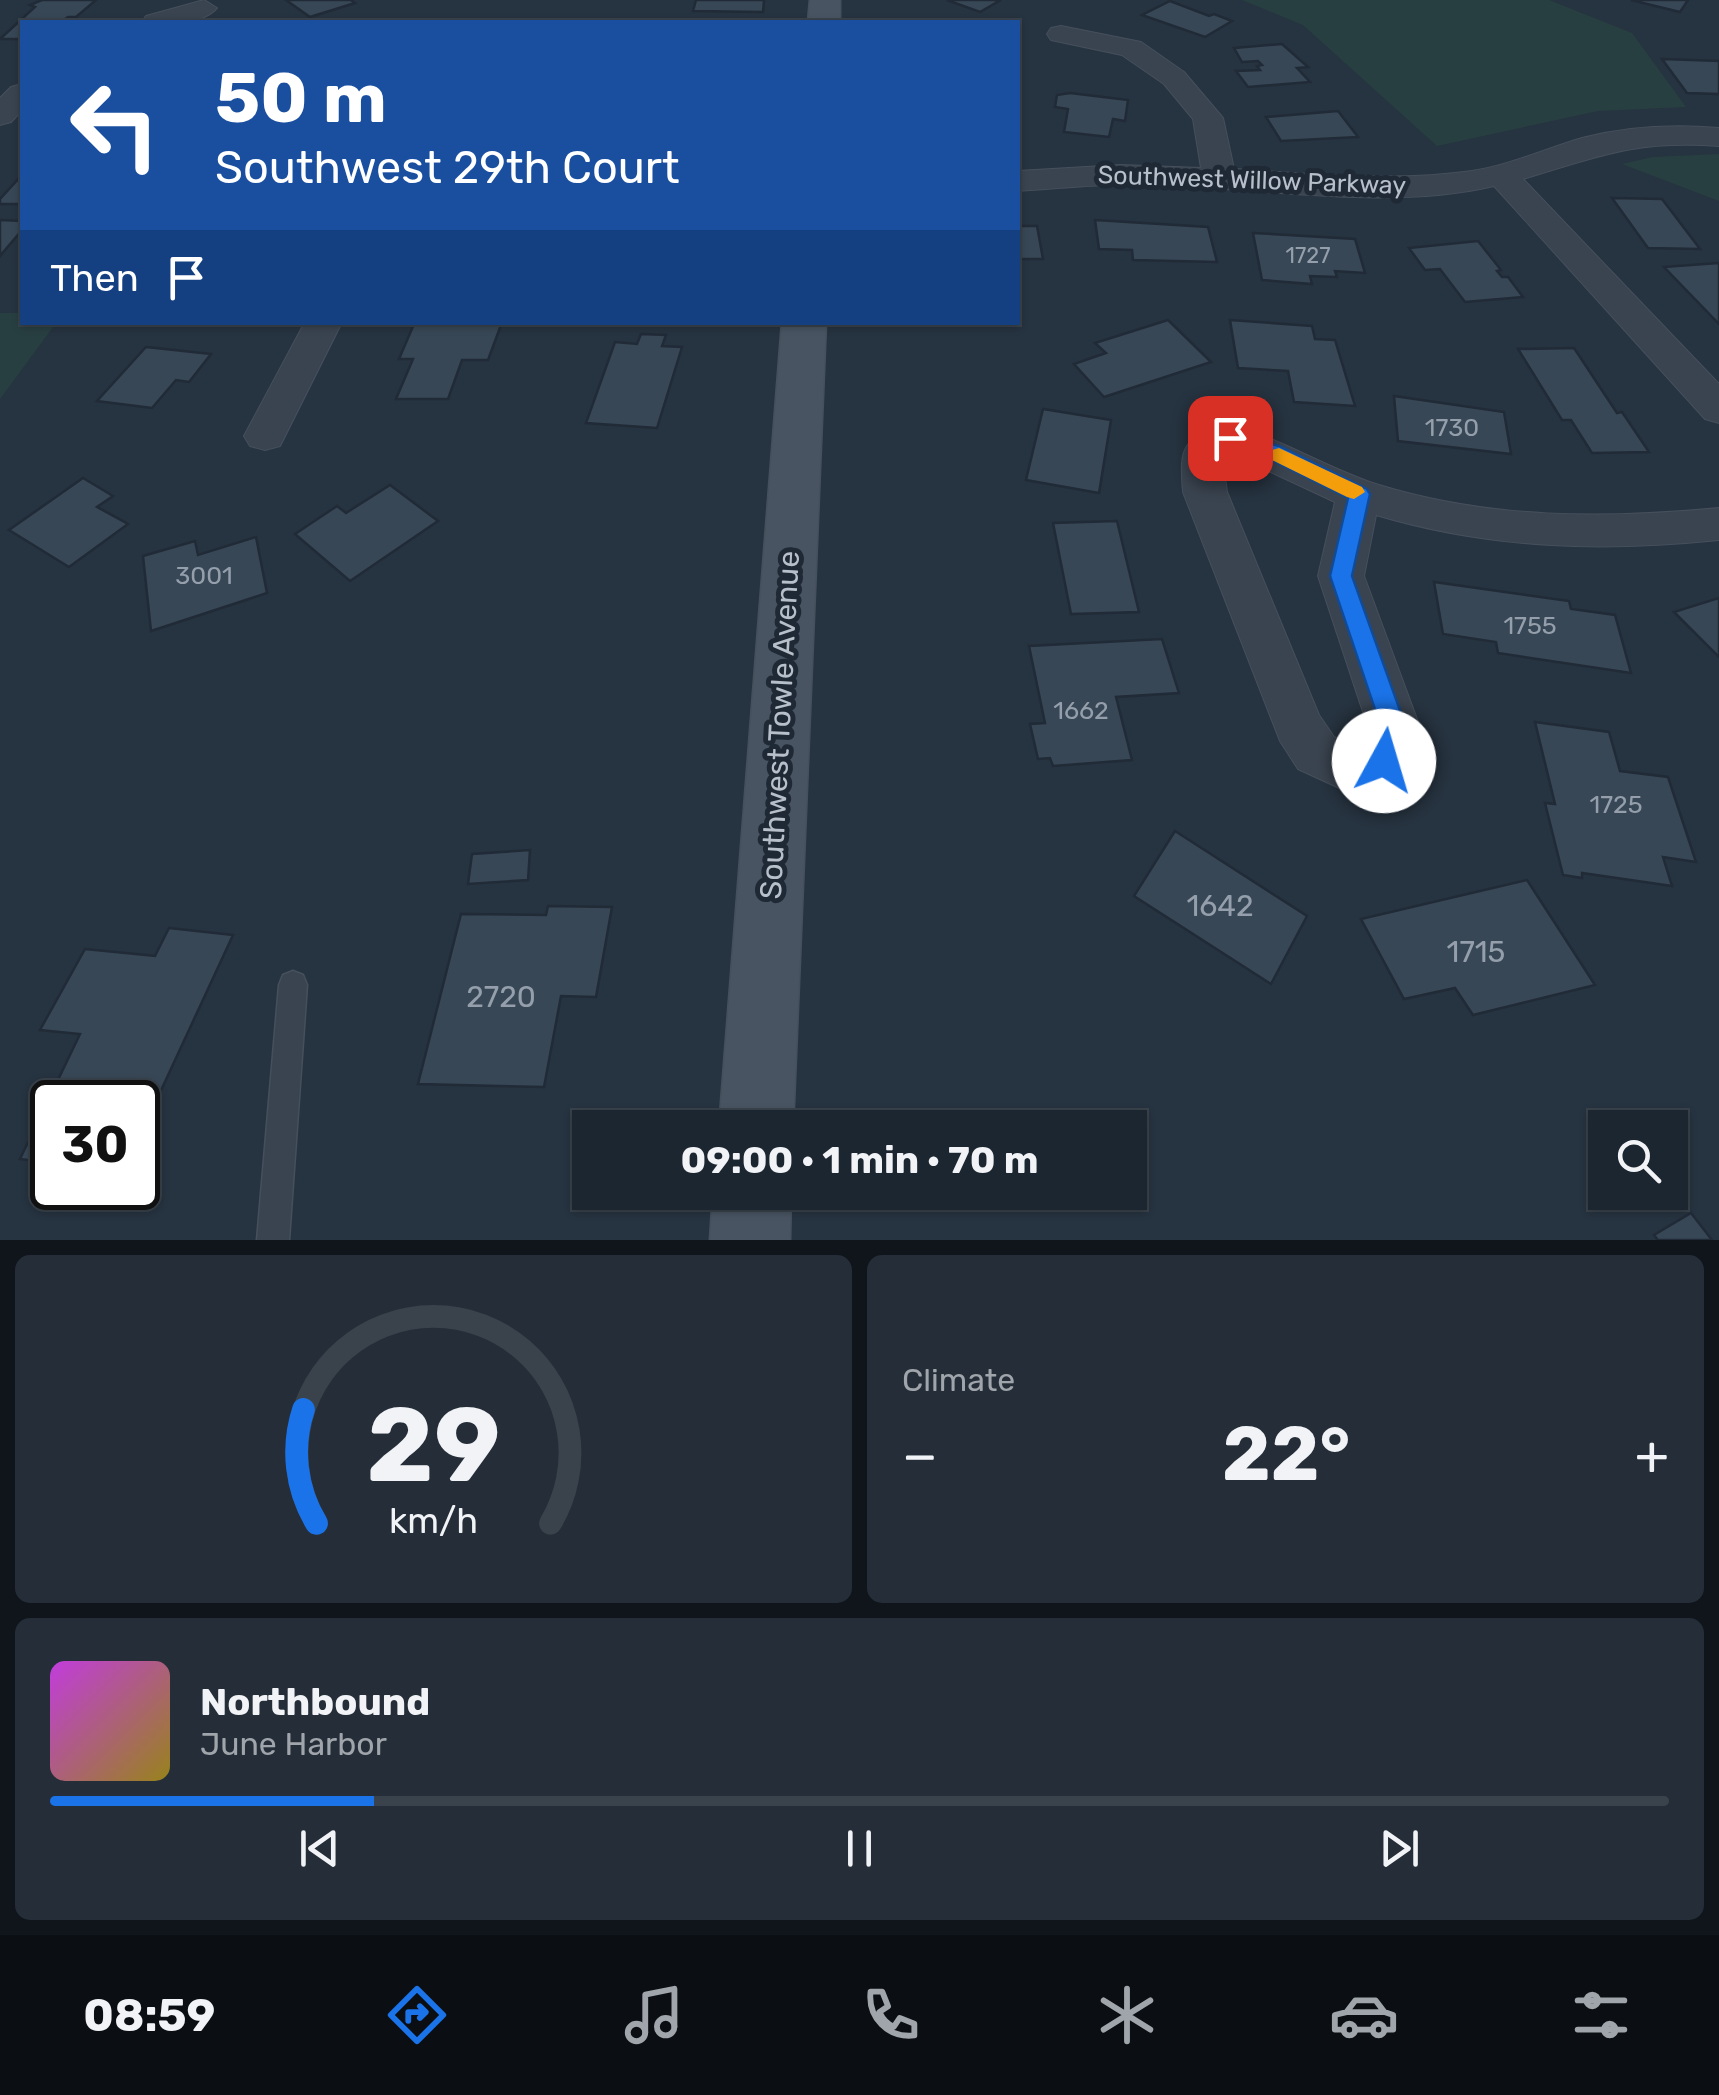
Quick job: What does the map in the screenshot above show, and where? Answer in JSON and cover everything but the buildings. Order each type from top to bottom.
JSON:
[{"type":"main road","name":"Southwest Towle Avenue","points":[[757,1110],[804,325]]},
{"type":"main road","points":[[750,1240],[751,1210]]},
{"type":"street","points":[[164,20],[207,10]]},
{"type":"street","points":[[1061,34],[1131,48],[1174,78],[1208,118],[1220,181]]},
{"type":"street","points":[[0,116],[20,95]]},
{"type":"street","name":"Southwest Willow Parkway","points":[[1020,181],[1155,175],[1372,188],[1503,177],[1620,138],[1655,134],[1719,136]]},
{"type":"street","points":[[1503,177],[1719,408]]},
{"type":"street","points":[[265,436],[322,325]]},
{"type":"street","points":[[1359,494],[1341,576],[1395,730],[1384,761],[1359,774],[1316,753],[1298,726],[1205,492],[1202,456],[1230,438],[1272,451],[1359,494],[1431,514],[1523,530],[1632,534],[1719,524]]},
{"type":"lane","points":[[273,1240],[293,985]]},
{"type":"green space","points":[[1242,0],[1549,0],[1632,33],[1686,107],[1598,111],[1437,146],[1303,25]]},
{"type":"green space","points":[[1719,154],[1719,201],[1622,164],[1653,157]]},
{"type":"green space","points":[[0,313],[20,313],[20,325],[55,325],[0,399]]},
{"type":"slow traffic","points":[[1279,455],[1354,492]]},
{"type":"route","points":[[1230,438],[1272,451],[1359,494],[1341,576],[1395,730],[1384,761]]}]
